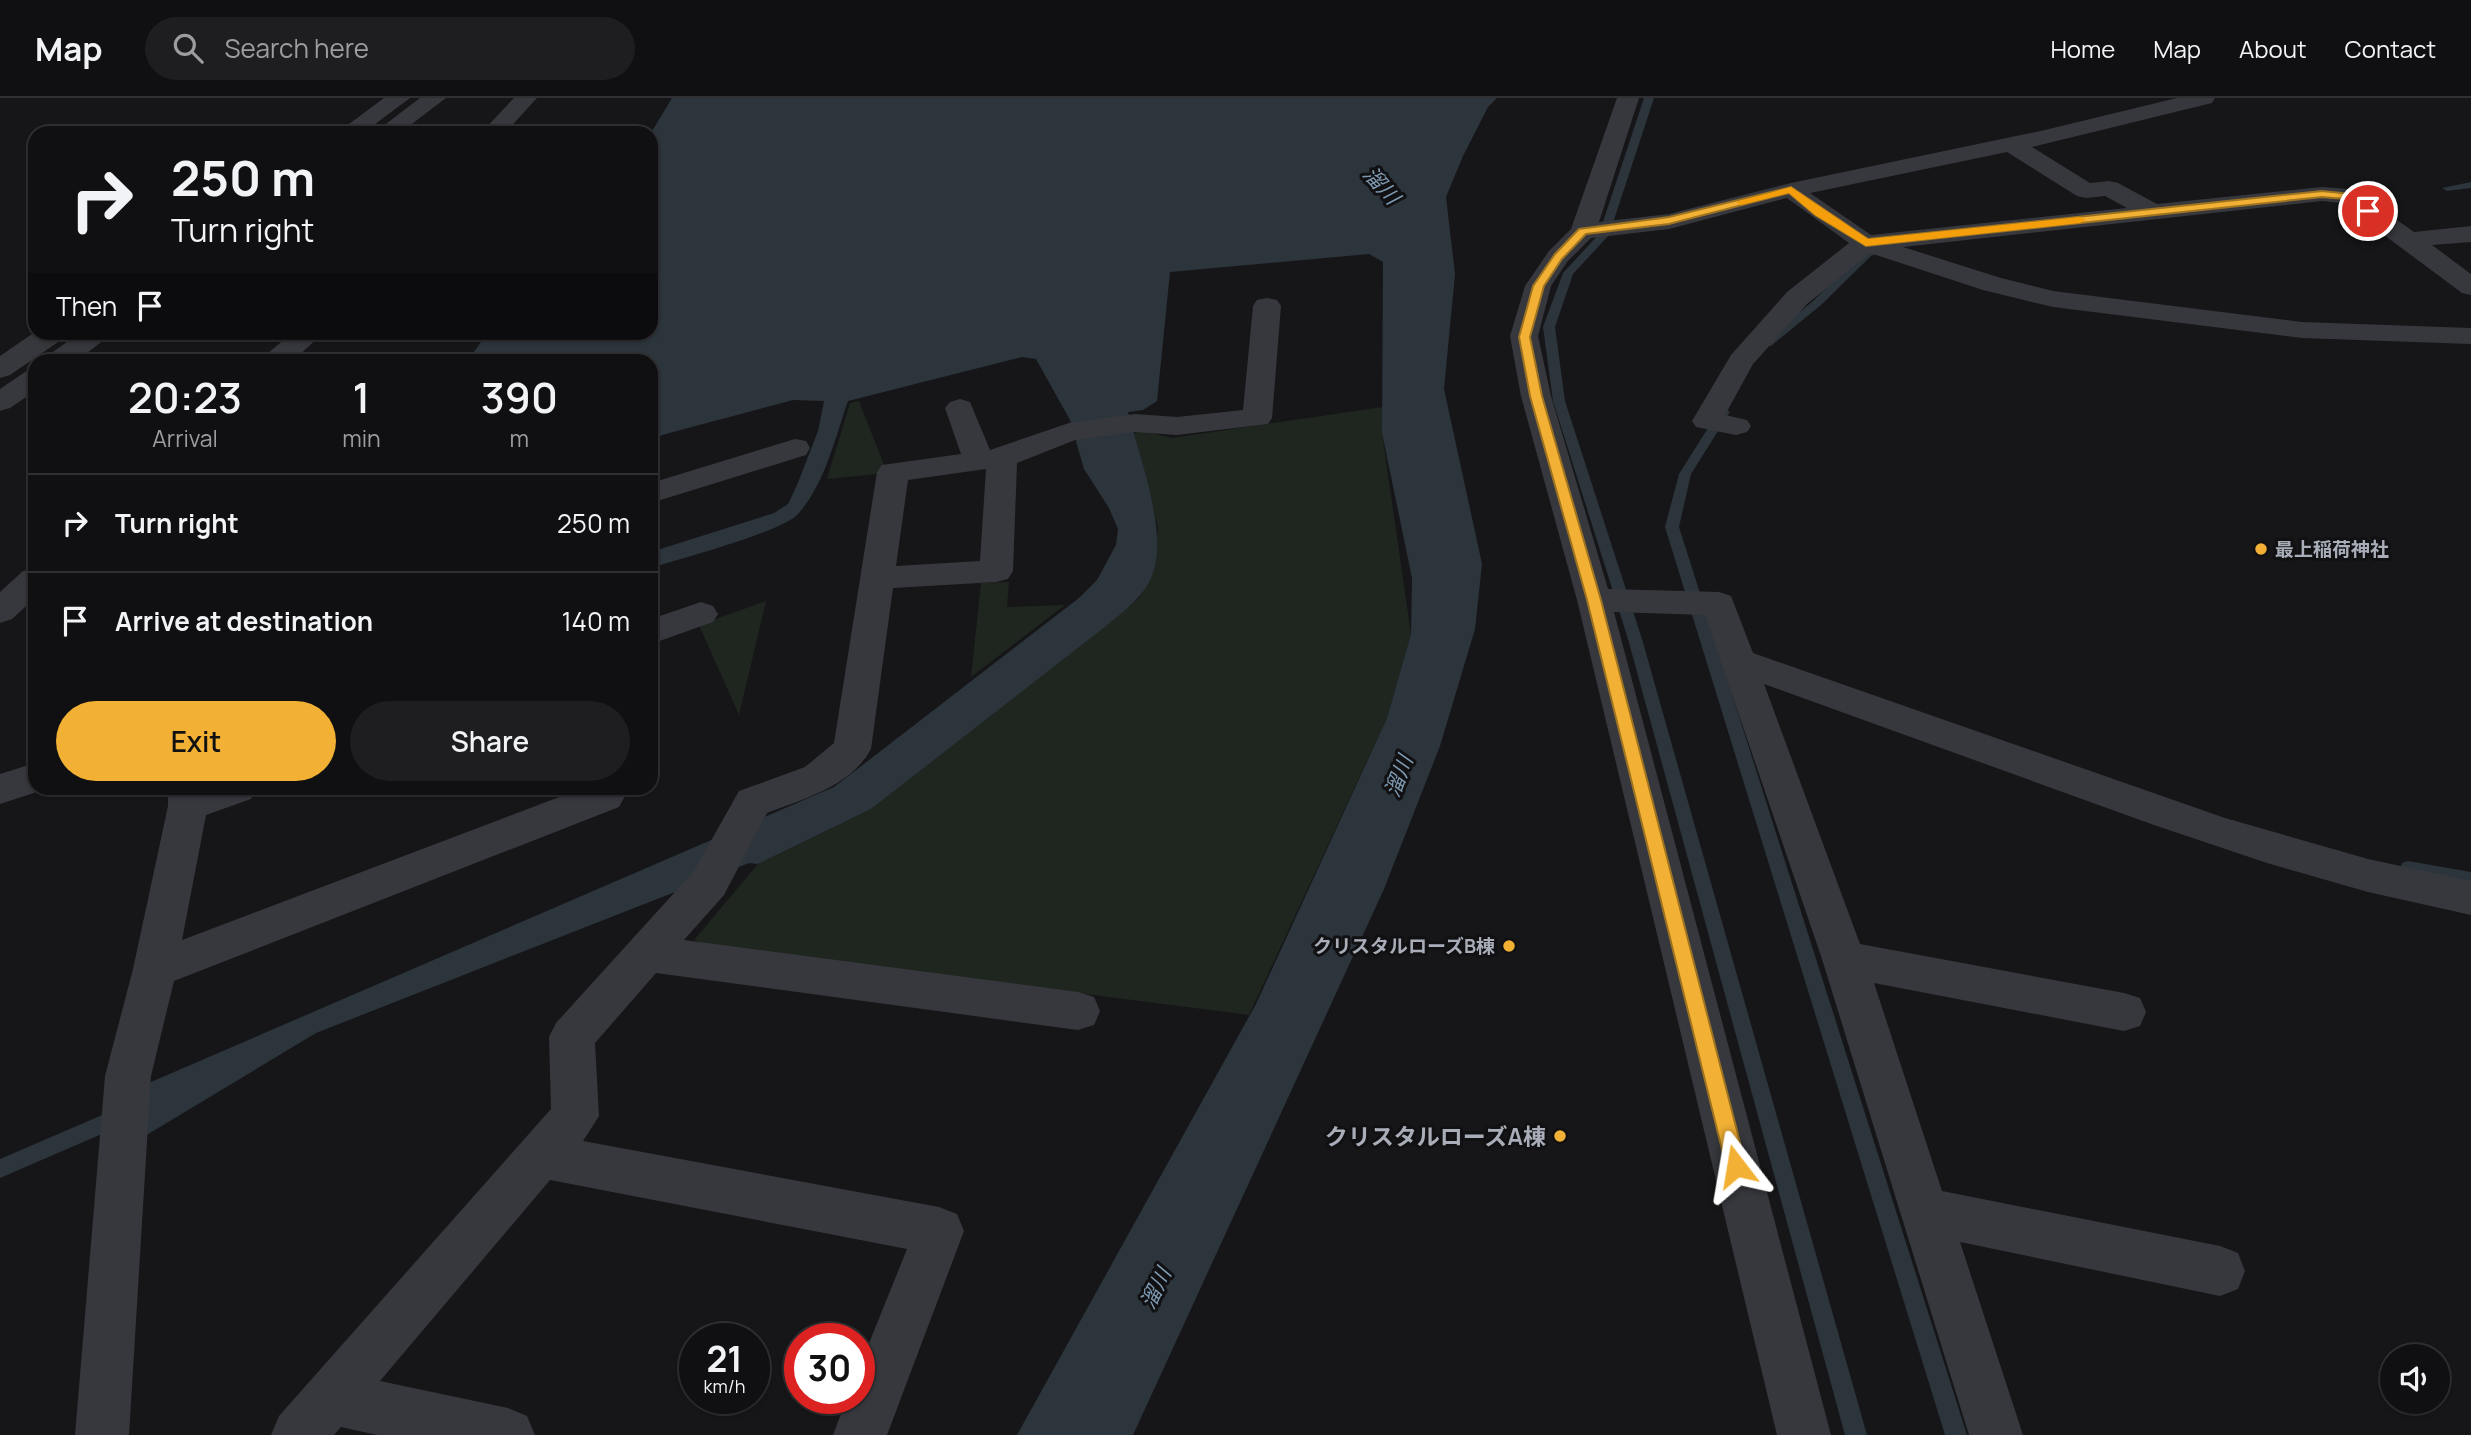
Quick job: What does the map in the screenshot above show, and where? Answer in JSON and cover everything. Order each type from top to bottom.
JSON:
[{"type":"street","points":[[358,126],[399,98]]},
{"type":"street","points":[[395,126],[435,98]]},
{"type":"street","points":[[499,126],[526,98]]},
{"type":"street","points":[[1628,98],[1583,231],[1558,257],[1538,286],[1524,337],[1536,396],[1614,601],[1804,1435]]},
{"type":"street","points":[[1583,231],[1669,220],[1791,190],[2011,144],[2204,98]]},
{"type":"street","points":[[2011,144],[2086,191],[2109,188],[2153,212]]},
{"type":"street","points":[[1791,190],[1819,212],[1876,246],[1993,284],[2053,299],[2302,330],[2471,336]]},
{"type":"street","points":[[1725,424],[1741,361],[1811,286],[1876,246],[2322,194],[2347,196],[2471,287]]},
{"type":"street","points":[[2409,240],[2470,235]]},
{"type":"street","points":[[314,1416],[575,1116],[572,1037],[709,883],[753,802],[819,777],[852,749],[893,472],[990,460],[1069,432],[1135,423],[1177,426],[1257,418],[1267,306]]},
{"type":"street","points":[[0,369],[42,340]]},
{"type":"street","points":[[69,354],[89,340]]},
{"type":"street","points":[[284,354],[301,340]]},
{"type":"street","points":[[0,402],[28,383]]},
{"type":"street","points":[[878,578],[996,571],[990,460],[960,408]]},
{"type":"street","points":[[658,491],[795,448]]},
{"type":"street","points":[[0,611],[28,585]]},
{"type":"street","points":[[1614,601],[1719,604],[1844,959],[1996,1435]]},
{"type":"street","points":[[658,629],[701,614]]},
{"type":"street","points":[[1735,652],[2200,827],[2312,863],[2471,898]]},
{"type":"street","points":[[0,789],[28,780]]},
{"type":"street","points":[[155,969],[605,795]]},
{"type":"street","points":[[102,1435],[128,1076],[155,969],[188,797]]},
{"type":"street","points":[[648,954],[1078,1011]]},
{"type":"street","points":[[1844,959],[2124,1012]]},
{"type":"street","points":[[541,1156],[939,1231],[860,1435]]},
{"type":"street","points":[[1925,1211],[2220,1271]]},
{"type":"street","points":[[314,1416],[508,1435]]},
{"type":"shaded area","points":[[859,401],[884,465],[877,474],[827,479],[850,403]]},
{"type":"shaded area","points":[[1383,407],[1382,433],[1411,634],[1387,718],[1249,1015],[707,945],[694,940],[758,864],[871,809],[1139,598],[1153,573],[1158,528],[1134,433],[1142,431],[1172,438]]},
{"type":"shaded area","points":[[1009,582],[1007,607],[1065,605],[971,677],[981,583]]},
{"type":"shaded area","points":[[766,601],[739,715],[699,625]]},
{"type":"water","name":"溜川","points":[[672,98],[1497,98],[1488,107],[1446,197],[1455,274],[1444,389],[1482,564],[1475,629],[1440,746],[1384,889],[1133,1435],[1017,1435],[1256,1004],[1387,718],[1411,634],[1412,578],[1382,433],[1383,262],[1369,254],[1170,272],[1157,401],[1143,410],[1128,412],[1155,515],[1157,556],[1145,589],[1106,626],[871,809],[758,864],[749,863],[316,1033],[140,1139],[111,1130],[0,1178],[0,1159],[114,1110],[144,1085],[834,787],[1079,598],[1097,580],[1116,545],[1118,529],[1109,508],[1084,469],[1070,420],[1036,359],[1022,357],[848,401],[822,475],[798,514],[752,537],[658,566],[658,550],[774,513],[788,504],[818,431],[824,401],[793,400],[658,438],[658,354],[472,354],[481,342],[479,340],[658,340],[658,126],[655,126]]},
{"type":"waterway","points":[[1649,98],[1604,235],[1568,273],[1549,327],[1559,401],[1635,639],[1856,1435]]},
{"type":"waterway","points":[[2447,188],[2471,185]]},
{"type":"waterway","points":[[1767,344],[1817,303],[1867,254],[1891,246]]},
{"type":"waterway","points":[[1724,412],[1685,474],[1672,527],[1956,1435]]},
{"type":"waterway","points":[[2408,868],[2471,879]]},
{"type":"slow traffic","points":[[1741,202],[1791,190],[1866,243],[2080,220]]},
{"type":"place","name":"最上稲荷神社","points":[[2261,549]]},
{"type":"place","name":"クリスタルローズB棟","points":[[1509,946]]},
{"type":"place","name":"クリスタルローズA棟","points":[[1560,1136]]},
{"type":"route","points":[[1736,1166],[1594,600],[1536,396],[1524,337],[1538,286],[1558,257],[1583,231],[1669,220],[1791,190],[1866,243],[2322,194],[2347,196],[2368,211]]}]
